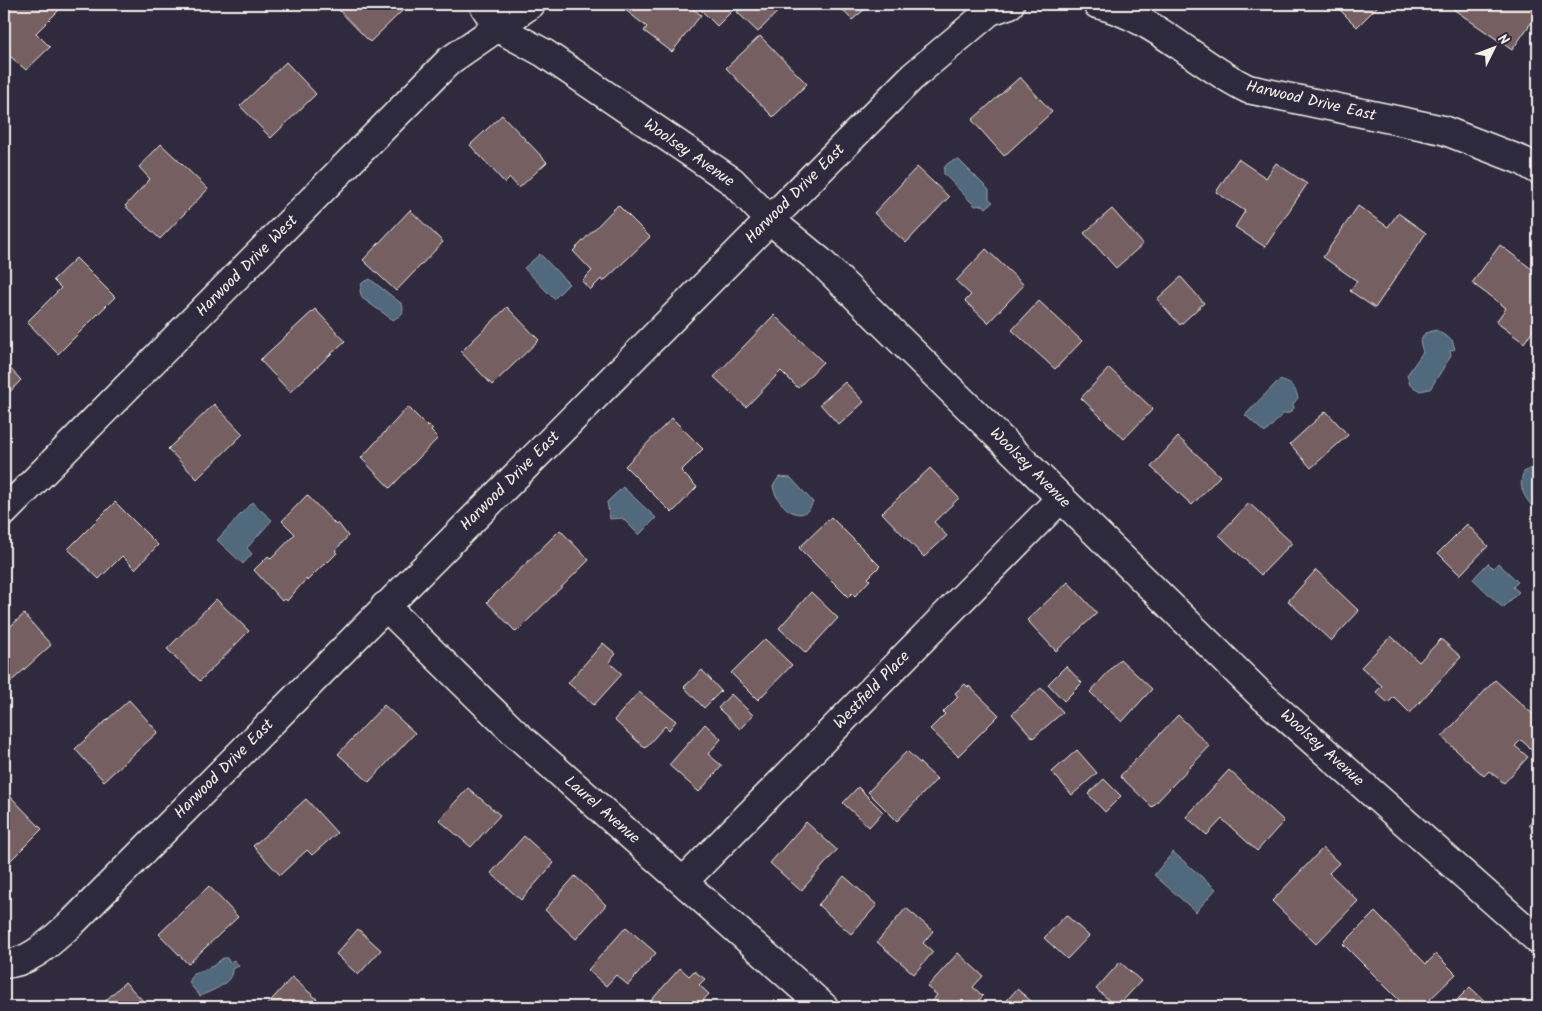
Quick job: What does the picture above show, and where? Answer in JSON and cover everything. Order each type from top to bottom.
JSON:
[{"type":"street","name":"Woolsey Avenue","points":[[483,4],[498,28],[544,53],[732,181],[770,220],[820,261],[1060,499],[1260,693],[1538,940]]},
{"type":"street","points":[[498,28],[531,4]]},
{"type":"street","name":"Harwood Drive East","points":[[8,964],[38,953],[73,922],[912,77],[990,11],[1010,4]]},
{"type":"street","name":"Harwood Drive East","points":[[1097,4],[1116,9],[1147,22],[1222,76],[1248,89],[1443,130],[1523,161],[1538,170]]},
{"type":"street","name":"Harwood Drive West","points":[[4,512],[449,61],[498,28]]},
{"type":"street","name":"Westfield Place","points":[[683,882],[1060,499]]},
{"type":"street","name":"Laurel Avenue","points":[[385,606],[515,733],[824,1007]]},
{"type":"water","points":[[959,160],[989,190],[989,199],[993,202],[986,208],[983,205],[975,206],[944,174],[944,168],[948,164]]},
{"type":"water","points":[[540,254],[569,284],[554,299],[524,268]]},
{"type":"water","points":[[370,279],[402,304],[403,312],[393,320],[362,298],[360,291],[362,283]]},
{"type":"water","points":[[1436,330],[1452,340],[1455,349],[1450,351],[1451,356],[1430,389],[1420,391],[1410,385],[1407,375],[1423,352],[1420,342],[1425,333]]},
{"type":"water","points":[[1279,380],[1287,382],[1292,386],[1298,398],[1293,404],[1294,408],[1289,413],[1283,414],[1265,433],[1245,415]]},
{"type":"water","points":[[1538,464],[1538,512],[1524,494],[1521,483],[1524,472]]},
{"type":"water","points":[[779,477],[791,478],[813,502],[808,510],[796,514],[784,506],[775,493],[773,486]]},
{"type":"water","points":[[623,487],[656,518],[639,535],[622,518],[610,519],[607,502]]},
{"type":"water","points":[[252,502],[272,520],[247,548],[252,554],[243,564],[217,540]]},
{"type":"water","points":[[1488,563],[1493,568],[1498,563],[1518,582],[1513,587],[1519,592],[1503,608],[1473,579]]},
{"type":"water","points":[[1173,852],[1216,889],[1196,912],[1154,875]]},
{"type":"water","points":[[223,958],[227,958],[230,963],[234,960],[239,966],[232,969],[229,979],[225,983],[200,996],[189,983],[193,974],[213,966]]},
{"type":"building","points":[[4,4],[55,4],[60,9],[36,33],[50,47],[26,70],[4,51]]},
{"type":"building","points":[[333,4],[396,4],[402,11],[370,42]]},
{"type":"building","points":[[629,4],[689,4],[701,15],[672,52],[644,31],[647,27],[624,9]]},
{"type":"building","points":[[701,4],[739,4],[717,26],[698,7]]},
{"type":"building","points":[[745,4],[784,5],[758,32],[737,12]]},
{"type":"building","points":[[837,4],[871,4],[852,20]]},
{"type":"building","points":[[1339,4],[1380,4],[1357,27],[1336,6]]},
{"type":"building","points":[[1457,4],[1538,4],[1538,13],[1512,50],[1453,9]]},
{"type":"building","points":[[760,36],[807,84],[773,117],[726,68]]},
{"type":"building","points":[[286,62],[316,94],[271,138],[240,106]]},
{"type":"building","points":[[1020,77],[1052,112],[1004,156],[972,120]]},
{"type":"building","points":[[502,115],[547,162],[519,188],[510,178],[505,183],[470,145]]},
{"type":"building","points":[[161,144],[208,189],[160,239],[125,206],[150,179],[139,167]]},
{"type":"building","points":[[1238,159],[1266,178],[1276,163],[1307,184],[1265,247],[1235,227],[1245,211],[1216,192]]},
{"type":"building","points":[[917,167],[949,197],[906,243],[874,213]]},
{"type":"building","points":[[618,205],[650,237],[603,282],[601,279],[590,290],[582,281],[592,271],[573,251]]},
{"type":"building","points":[[1358,206],[1388,227],[1398,213],[1426,233],[1375,308],[1350,291],[1357,281],[1323,257]]},
{"type":"building","points":[[1112,209],[1143,244],[1116,268],[1084,233]]},
{"type":"building","points":[[410,210],[443,242],[396,291],[363,260]]},
{"type":"building","points":[[1500,245],[1533,270],[1538,263],[1538,322],[1524,343],[1496,322],[1506,308],[1472,283]]},
{"type":"building","points":[[986,249],[1024,285],[988,323],[965,301],[971,295],[956,281]]},
{"type":"building","points":[[76,258],[115,297],[58,354],[27,322],[61,288],[53,280]]},
{"type":"building","points":[[1181,277],[1204,303],[1180,325],[1157,299]]},
{"type":"building","points":[[1039,301],[1082,341],[1055,369],[1012,330]]},
{"type":"building","points":[[507,307],[539,340],[492,385],[461,352]]},
{"type":"building","points":[[315,309],[345,341],[290,392],[260,360]]},
{"type":"building","points":[[774,315],[823,362],[798,388],[781,371],[746,407],[714,377]]},
{"type":"building","points":[[4,362],[21,380],[4,398]]},
{"type":"building","points":[[1109,368],[1153,409],[1124,439],[1081,398]]},
{"type":"building","points":[[845,382],[864,402],[839,425],[820,404]]},
{"type":"building","points":[[214,404],[243,434],[197,479],[168,449]]},
{"type":"building","points":[[408,407],[428,427],[429,425],[433,429],[431,431],[438,438],[390,488],[361,458]]},
{"type":"building","points":[[1326,411],[1348,435],[1311,468],[1290,444]]},
{"type":"building","points":[[672,418],[703,449],[681,471],[697,487],[672,513],[625,466]]},
{"type":"building","points":[[1178,437],[1220,476],[1192,505],[1151,467]]},
{"type":"building","points":[[930,468],[959,498],[934,522],[947,536],[924,557],[882,513]]},
{"type":"building","points":[[307,495],[336,525],[338,523],[348,536],[335,551],[337,553],[328,562],[307,581],[306,579],[287,601],[285,599],[282,601],[254,570],[268,556],[271,559],[295,534],[282,521]]},
{"type":"building","points":[[115,502],[158,545],[135,569],[122,556],[99,579],[68,549]]},
{"type":"building","points":[[1249,503],[1292,543],[1261,575],[1219,535]]},
{"type":"building","points":[[831,517],[880,566],[868,578],[870,580],[855,596],[852,593],[848,597],[799,548]]},
{"type":"building","points":[[1467,524],[1488,546],[1460,575],[1438,553]]},
{"type":"building","points":[[560,530],[589,560],[516,632],[487,602]]},
{"type":"building","points":[[1316,570],[1359,611],[1331,641],[1288,601]]},
{"type":"building","points":[[1068,582],[1097,613],[1056,651],[1027,620]]},
{"type":"building","points":[[811,592],[838,618],[806,653],[779,628]]},
{"type":"building","points":[[216,599],[249,631],[200,681],[167,649]]},
{"type":"building","points":[[24,614],[51,645],[4,688],[4,632]]},
{"type":"building","points":[[1391,636],[1419,662],[1441,639],[1461,657],[1410,713],[1394,697],[1388,703],[1376,692],[1382,686],[1361,667]]},
{"type":"building","points":[[765,639],[792,665],[758,700],[731,673]]},
{"type":"building","points":[[603,643],[616,654],[609,662],[622,674],[594,705],[568,683]]},
{"type":"building","points":[[1120,659],[1152,689],[1122,722],[1090,692]]},
{"type":"building","points":[[1066,666],[1082,683],[1064,701],[1048,684]]},
{"type":"building","points":[[702,670],[721,691],[704,708],[684,687]]},
{"type":"building","points":[[1495,680],[1538,719],[1538,755],[1521,740],[1515,746],[1528,757],[1504,783],[1489,771],[1484,776],[1442,737]]},
{"type":"building","points":[[965,684],[999,715],[958,756],[930,729],[945,714],[943,712],[958,697],[955,693]]},
{"type":"building","points":[[1041,688],[1063,712],[1033,738],[1012,714]]},
{"type":"building","points":[[639,692],[676,721],[669,730],[665,726],[645,748],[614,720]]},
{"type":"building","points":[[731,694],[753,715],[740,729],[718,708]]},
{"type":"building","points":[[129,700],[158,732],[104,781],[75,749]]},
{"type":"building","points":[[384,705],[415,733],[369,782],[338,754]]},
{"type":"building","points":[[1178,715],[1210,746],[1152,807],[1120,776]]},
{"type":"building","points":[[705,724],[721,739],[708,754],[722,766],[699,792],[669,765]]},
{"type":"building","points":[[1077,750],[1097,773],[1072,795],[1052,772]]},
{"type":"building","points":[[907,751],[937,779],[897,821],[868,792]]},
{"type":"building","points":[[1229,770],[1284,821],[1257,851],[1222,819],[1207,835],[1186,817]]},
{"type":"building","points":[[1104,779],[1121,796],[1105,812],[1088,794]]},
{"type":"building","points":[[858,787],[883,812],[869,827],[843,803]]},
{"type":"building","points":[[468,788],[500,815],[471,847],[439,820]]},
{"type":"building","points":[[4,790],[42,829],[4,867]]},
{"type":"building","points":[[306,799],[337,833],[312,855],[307,850],[280,875],[253,846]]},
{"type":"building","points":[[1538,814],[1538,835],[1528,825]]},
{"type":"building","points":[[806,822],[837,850],[801,891],[770,863]]},
{"type":"building","points":[[524,836],[554,863],[521,900],[491,873]]},
{"type":"building","points":[[1323,848],[1339,863],[1329,873],[1358,901],[1316,944],[1272,901]]},
{"type":"building","points":[[575,876],[606,905],[576,939],[545,910]]},
{"type":"building","points":[[844,876],[877,905],[851,934],[818,905]]},
{"type":"building","points":[[209,886],[238,917],[188,964],[159,934]]},
{"type":"building","points":[[906,908],[933,931],[923,943],[933,952],[914,974],[877,942]]},
{"type":"building","points":[[1375,912],[1426,964],[1436,954],[1456,974],[1422,1007],[1406,1007],[1343,944]]},
{"type":"building","points":[[1066,915],[1089,936],[1067,959],[1044,938]]},
{"type":"building","points":[[626,927],[656,953],[628,985],[616,975],[606,986],[588,970]]},
{"type":"building","points":[[358,929],[381,950],[358,975],[336,954]]},
{"type":"building","points":[[958,953],[983,976],[973,987],[983,996],[973,1007],[940,1007],[932,1001],[937,995],[927,987]]},
{"type":"building","points":[[1120,962],[1141,981],[1117,1007],[1096,989]]},
{"type":"building","points":[[680,968],[689,976],[694,971],[705,979],[699,985],[709,994],[697,1007],[640,1007],[645,1001],[648,1004]]},
{"type":"building","points":[[292,977],[318,1000],[311,1007],[265,1007]]},
{"type":"building","points":[[125,982],[149,1007],[100,1006]]},
{"type":"building","points":[[1470,987],[1491,1007],[1450,1007]]},
{"type":"building","points":[[1017,989],[1038,1007],[1001,1007]]},
{"type":"building","points":[[541,999],[551,1007],[533,1007]]}]
